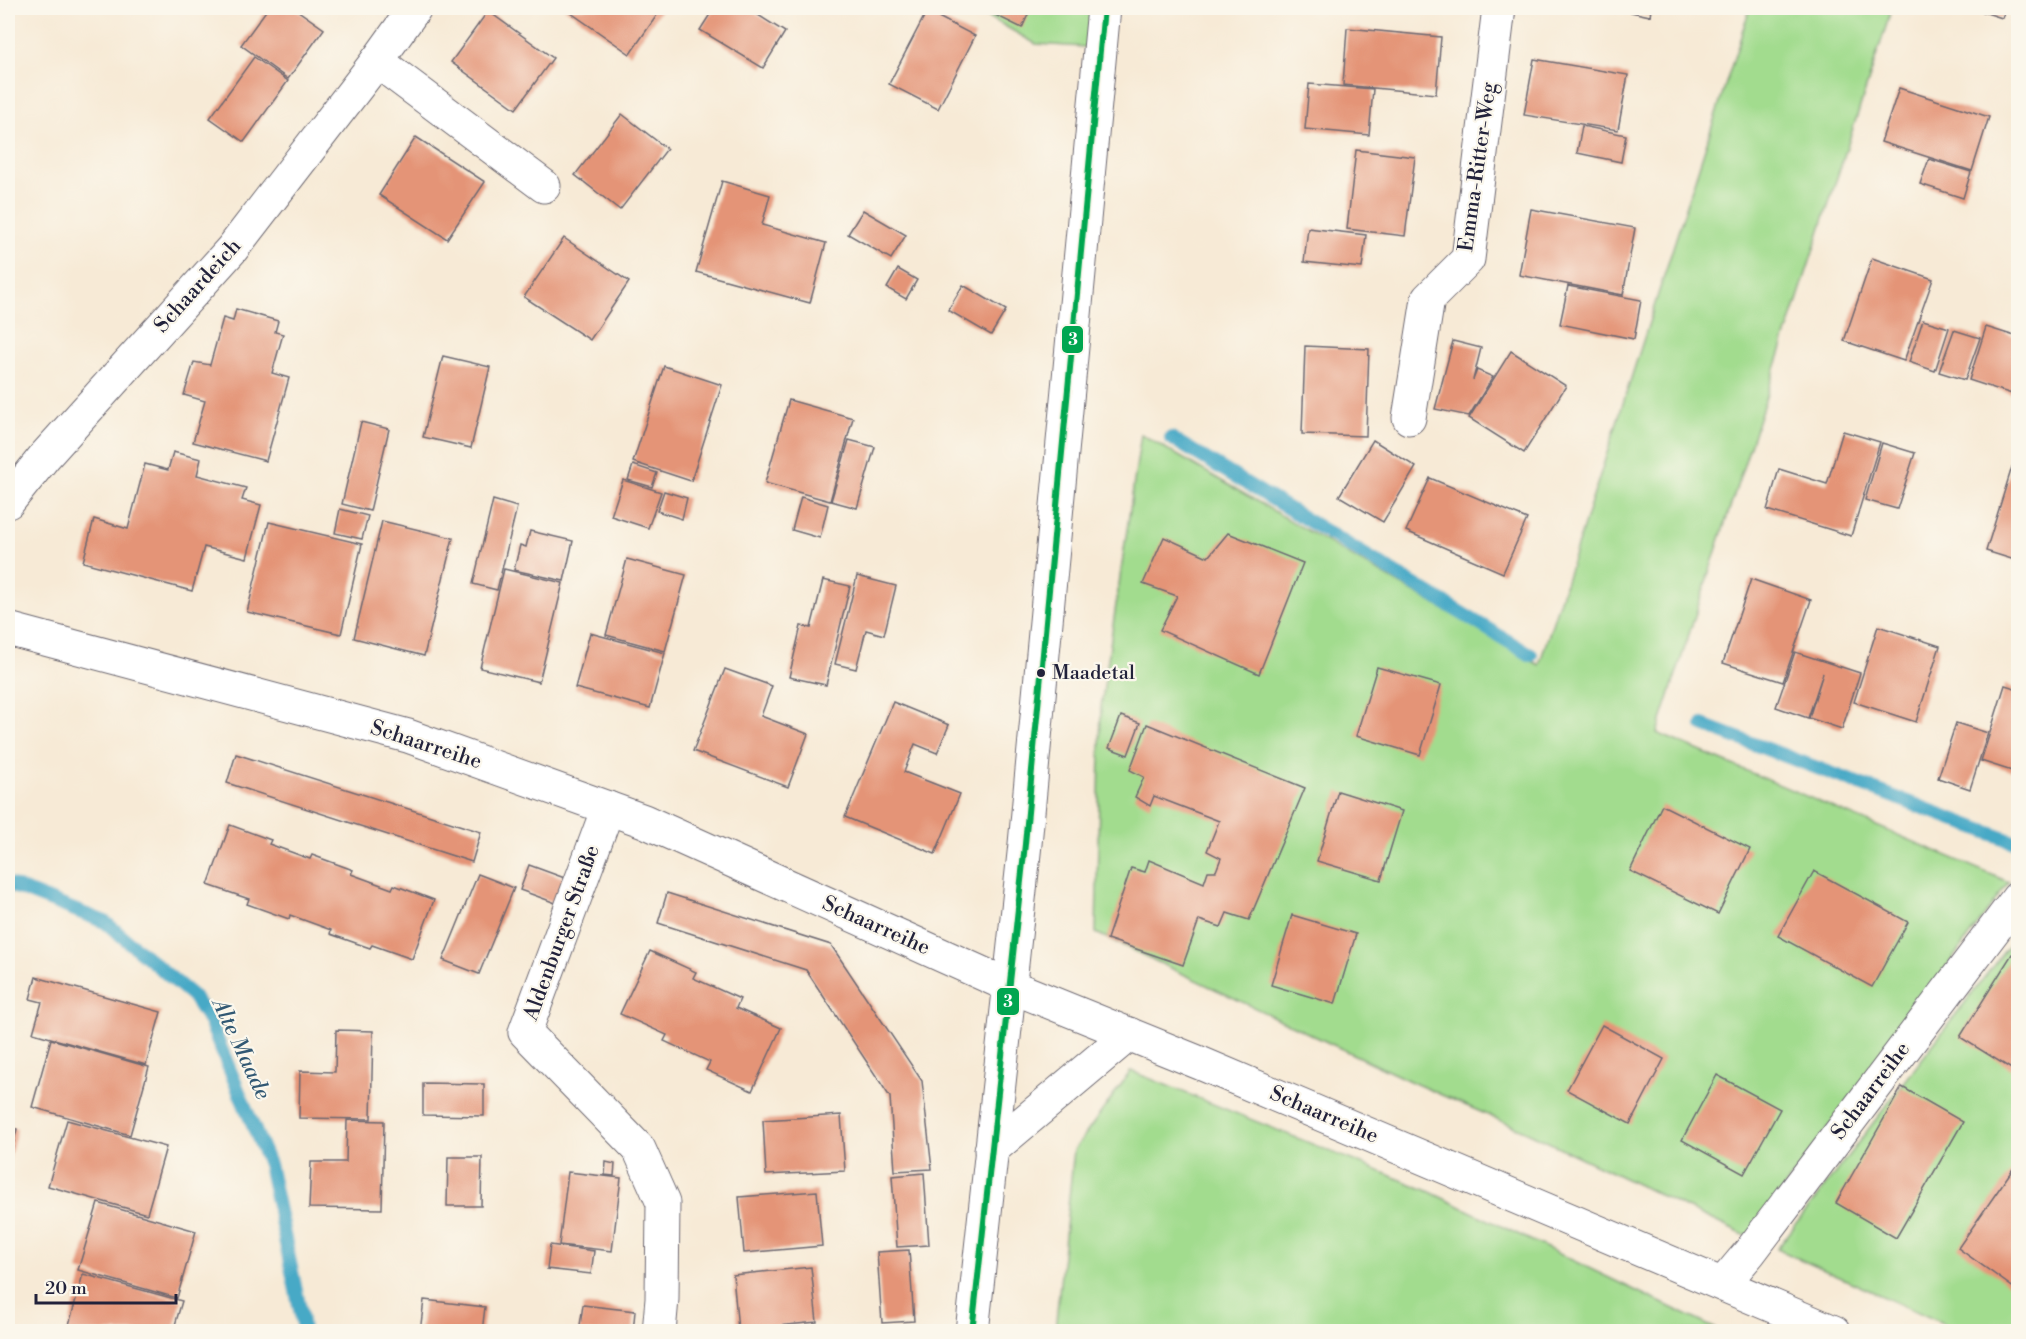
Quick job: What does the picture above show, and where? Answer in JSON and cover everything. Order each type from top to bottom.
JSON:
[{"type":"main road","name":"Schaardeich","points":[[8,502],[45,456],[232,249],[415,8]]},
{"type":"main road","points":[[972,1332],[1010,986],[1104,8]]},
{"type":"main road","name":"Emma-Ritter-Weg","points":[[1409,418],[1428,298],[1468,259],[1499,8]]},
{"type":"main road","points":[[377,61],[544,186]]},
{"type":"main road","name":"Schaarreihe","points":[[8,629],[408,736],[644,821],[1010,986],[1129,1034],[1834,1332]]},
{"type":"main road","name":"Aldenburger Straße","points":[[608,808],[525,1032],[639,1149],[663,1203],[662,1299],[659,1332]]},
{"type":"main road","name":"Schaarreihe","points":[[1724,1284],[2019,898]]},
{"type":"main road","points":[[991,1150],[1129,1034]]},
{"type":"green space","points":[[973,8],[1104,8],[1100,48],[1036,44]]},
{"type":"green space","points":[[1750,8],[1892,8],[1657,733],[2009,882],[1748,1237],[1096,933],[1101,707],[1141,434],[1539,665]]},
{"type":"green space","points":[[2018,933],[2018,1331],[1960,1331],[1777,1249]]},
{"type":"green space","points":[[1131,1071],[1426,1190],[1720,1331],[1055,1331],[1074,1150]]},
{"type":"building","points":[[268,8],[294,8],[324,29],[288,79],[241,45]]},
{"type":"building","points":[[564,8],[662,8],[630,54]]},
{"type":"building","points":[[714,8],[747,8],[785,32],[763,68],[700,30]]},
{"type":"building","points":[[993,8],[1031,8],[1022,28],[991,13]]},
{"type":"building","points":[[1612,8],[1651,8],[1650,16]]},
{"type":"building","points":[[1971,8],[2006,8],[2002,18]]},
{"type":"building","points":[[488,11],[553,58],[516,109],[451,62]]},
{"type":"building","points":[[927,11],[975,36],[938,109],[889,84]]},
{"type":"building","points":[[1347,28],[1441,37],[1436,94],[1343,85]]},
{"type":"building","points":[[254,57],[288,81],[244,142],[210,118]]},
{"type":"building","points":[[1534,59],[1628,75],[1618,130],[1524,115]]},
{"type":"building","points":[[1309,84],[1373,89],[1369,135],[1305,129]]},
{"type":"building","points":[[1899,88],[1989,117],[1972,171],[1881,142]]},
{"type":"building","points":[[622,114],[667,149],[620,210],[575,175]]},
{"type":"building","points":[[1582,126],[1626,135],[1621,162],[1577,153]]},
{"type":"building","points":[[416,137],[485,182],[447,239],[379,195]]},
{"type":"building","points":[[1356,150],[1415,157],[1405,236],[1347,229]]},
{"type":"building","points":[[1929,159],[1971,172],[1963,198],[1920,184]]},
{"type":"building","points":[[722,181],[770,195],[762,225],[826,243],[810,303],[696,272]]},
{"type":"building","points":[[1531,209],[1635,228],[1623,295],[1519,275]]},
{"type":"building","points":[[863,210],[906,235],[891,259],[848,234]]},
{"type":"building","points":[[1308,228],[1366,235],[1362,268],[1304,262]]},
{"type":"building","points":[[564,238],[629,282],[590,340],[524,297]]},
{"type":"building","points":[[1872,258],[1933,279],[1904,361],[1844,341]]},
{"type":"building","points":[[898,269],[917,280],[906,299],[887,288]]},
{"type":"building","points":[[963,285],[1006,310],[991,335],[948,310]]},
{"type":"building","points":[[1568,286],[1641,300],[1634,339],[1560,324]]},
{"type":"building","points":[[236,309],[278,321],[275,332],[283,334],[272,373],[289,378],[266,461],[193,442],[205,401],[184,395],[194,362],[210,365],[223,318],[233,321]]},
{"type":"building","points":[[1923,320],[1949,328],[1935,371],[1909,362]]},
{"type":"building","points":[[1986,327],[2018,337],[2018,396],[1969,380]]},
{"type":"building","points":[[1954,330],[1980,338],[1965,380],[1939,372]]},
{"type":"building","points":[[1453,341],[1481,348],[1473,380],[1477,370],[1493,377],[1469,416],[1435,409]]},
{"type":"building","points":[[1305,346],[1369,349],[1366,436],[1302,434]]},
{"type":"building","points":[[1511,351],[1566,386],[1524,453],[1469,418]]},
{"type":"building","points":[[443,356],[490,367],[471,448],[423,437]]},
{"type":"building","points":[[664,366],[722,385],[691,481],[633,462]]},
{"type":"building","points":[[789,400],[853,418],[830,501],[765,483]]},
{"type":"building","points":[[361,422],[389,429],[370,511],[342,504]]},
{"type":"building","points":[[1843,431],[1880,442],[1851,536],[1767,510],[1779,469],[1827,484]]},
{"type":"building","points":[[849,440],[875,447],[857,508],[831,501]]},
{"type":"building","points":[[1373,440],[1416,467],[1383,522],[1339,496]]},
{"type":"building","points":[[1882,443],[1915,453],[1897,509],[1865,500]]},
{"type":"building","points":[[173,452],[201,459],[197,475],[246,488],[242,500],[261,505],[247,558],[204,547],[192,591],[83,562],[94,519],[128,529],[145,464],[168,470]]},
{"type":"building","points":[[633,465],[657,473],[652,487],[628,480]]},
{"type":"building","points":[[2012,467],[2018,469],[2018,561],[1986,551]]},
{"type":"building","points":[[1430,478],[1527,519],[1503,573],[1406,531]]},
{"type":"building","points":[[623,480],[661,492],[648,528],[611,516]]},
{"type":"building","points":[[664,491],[687,498],[682,519],[657,511]]},
{"type":"building","points":[[801,497],[828,505],[820,538],[792,530]]},
{"type":"building","points":[[493,500],[517,507],[497,590],[473,584]]},
{"type":"building","points":[[340,509],[368,516],[362,539],[335,533]]},
{"type":"building","points":[[382,521],[453,538],[424,656],[354,638]]},
{"type":"building","points":[[269,522],[362,544],[341,634],[247,612]]},
{"type":"building","points":[[530,531],[573,541],[564,581],[514,570],[520,545],[526,547]]},
{"type":"building","points":[[1228,533],[1303,563],[1259,674],[1160,630],[1177,596],[1143,584],[1164,537],[1208,557]]},
{"type":"building","points":[[627,559],[686,575],[665,651],[606,635]]},
{"type":"building","points":[[504,569],[563,583],[539,682],[480,668]]},
{"type":"building","points":[[857,576],[896,586],[884,635],[866,630],[856,669],[835,664]]},
{"type":"building","points":[[1751,579],[1811,600],[1783,682],[1723,663]]},
{"type":"building","points":[[823,580],[850,586],[826,685],[789,677],[801,626],[811,628]]},
{"type":"building","points":[[1878,626],[1940,646],[1916,722],[1854,702]]},
{"type":"building","points":[[590,633],[665,653],[650,708],[575,688]]},
{"type":"building","points":[[1795,652],[1860,673],[1842,729],[1809,718],[1823,673],[1808,718],[1776,707]]},
{"type":"building","points":[[1377,667],[1441,685],[1420,755],[1356,736]]},
{"type":"building","points":[[725,669],[772,686],[761,716],[808,734],[788,787],[693,751]]},
{"type":"building","points":[[2005,685],[2018,689],[2018,773],[1981,761]]},
{"type":"building","points":[[893,702],[949,725],[937,753],[915,744],[904,772],[960,794],[935,854],[845,817]]},
{"type":"building","points":[[1121,716],[1140,723],[1128,755],[1109,748]]},
{"type":"building","points":[[1956,723],[1988,733],[1970,789],[1938,778]]},
{"type":"building","points":[[1147,724],[1305,788],[1249,920],[1227,913],[1221,927],[1199,920],[1183,965],[1107,939],[1131,868],[1145,872],[1149,860],[1204,883],[1208,871],[1216,871],[1221,858],[1207,851],[1219,821],[1154,796],[1150,806],[1135,797],[1144,777],[1130,770]]},
{"type":"building","points":[[236,754],[481,832],[472,862],[227,783]]},
{"type":"building","points":[[1338,791],[1402,811],[1381,880],[1317,861]]},
{"type":"building","points":[[1662,805],[1750,849],[1718,914],[1630,871]]},
{"type":"building","points":[[230,825],[271,840],[269,844],[310,859],[312,855],[353,870],[351,874],[392,889],[394,885],[434,900],[412,959],[330,934],[331,930],[290,915],[289,919],[247,904],[249,899],[208,885]]},
{"type":"building","points":[[529,865],[570,880],[561,905],[520,890]]},
{"type":"building","points":[[1814,871],[1908,922],[1872,987],[1778,936]]},
{"type":"building","points":[[478,874],[514,888],[479,974],[443,960]]},
{"type":"building","points":[[667,893],[831,945],[922,1081],[932,1169],[895,1171],[890,1097],[806,970],[658,923]]},
{"type":"building","points":[[1292,915],[1356,934],[1335,1004],[1271,985]]},
{"type":"building","points":[[650,951],[696,972],[693,978],[740,999],[736,1008],[781,1028],[752,1091],[706,1070],[710,1062],[664,1041],[667,1035],[620,1014]]},
{"type":"building","points":[[2012,954],[2018,958],[2018,1061],[2013,1070],[1960,1037]]},
{"type":"building","points":[[36,977],[161,1012],[146,1065],[33,1033],[42,1002],[30,999]]},
{"type":"building","points":[[1602,1025],[1664,1059],[1630,1124],[1567,1090]]},
{"type":"building","points":[[336,1030],[373,1031],[371,1119],[299,1118],[300,1071],[335,1072]]},
{"type":"building","points":[[51,1039],[149,1067],[130,1135],[32,1107]]},
{"type":"building","points":[[1717,1075],[1780,1109],[1744,1174],[1682,1140]]},
{"type":"building","points":[[423,1083],[484,1084],[484,1116],[423,1115]]},
{"type":"building","points":[[1902,1087],[1963,1122],[1896,1238],[1836,1203]]},
{"type":"building","points":[[841,1115],[845,1171],[766,1175],[763,1120]]},
{"type":"building","points":[[67,1120],[166,1147],[147,1214],[48,1186]]},
{"type":"building","points":[[347,1120],[384,1121],[382,1209],[309,1208],[311,1162],[346,1162]]},
{"type":"building","points":[[8,1127],[17,1129],[8,1166]]},
{"type":"building","points":[[448,1157],[482,1157],[481,1206],[447,1206]]},
{"type":"building","points":[[606,1162],[615,1164],[614,1176],[605,1175]]},
{"type":"building","points":[[2015,1166],[2018,1169],[2018,1291],[1958,1248]]},
{"type":"building","points":[[568,1172],[621,1178],[612,1251],[559,1245]]},
{"type":"building","points":[[924,1173],[929,1245],[897,1247],[892,1176]]},
{"type":"building","points":[[817,1191],[822,1246],[744,1253],[739,1197]]},
{"type":"building","points":[[98,1203],[196,1231],[177,1298],[78,1270]]},
{"type":"building","points":[[550,1245],[594,1251],[591,1274],[547,1269]]},
{"type":"building","points":[[909,1250],[914,1321],[882,1323],[877,1252]]},
{"type":"building","points":[[811,1267],[817,1322],[738,1330],[733,1275]]},
{"type":"building","points":[[83,1274],[182,1301],[173,1332],[67,1332]]},
{"type":"building","points":[[424,1300],[485,1307],[482,1332],[420,1332]]},
{"type":"building","points":[[583,1305],[635,1311],[633,1332],[579,1332]]},
{"type":"waterway","points":[[1171,438],[1531,655]]},
{"type":"waterway","points":[[1703,725],[2011,841]]},
{"type":"waterway","name":"Alte Maade","points":[[8,884],[105,922],[193,996],[210,1022],[269,1164],[303,1332]]},
{"type":"transit line","name":"3","points":[[972,1332],[1025,844],[1104,8]]},
{"type":"place","name":"Maadetal","points":[[1041,673]]}]
